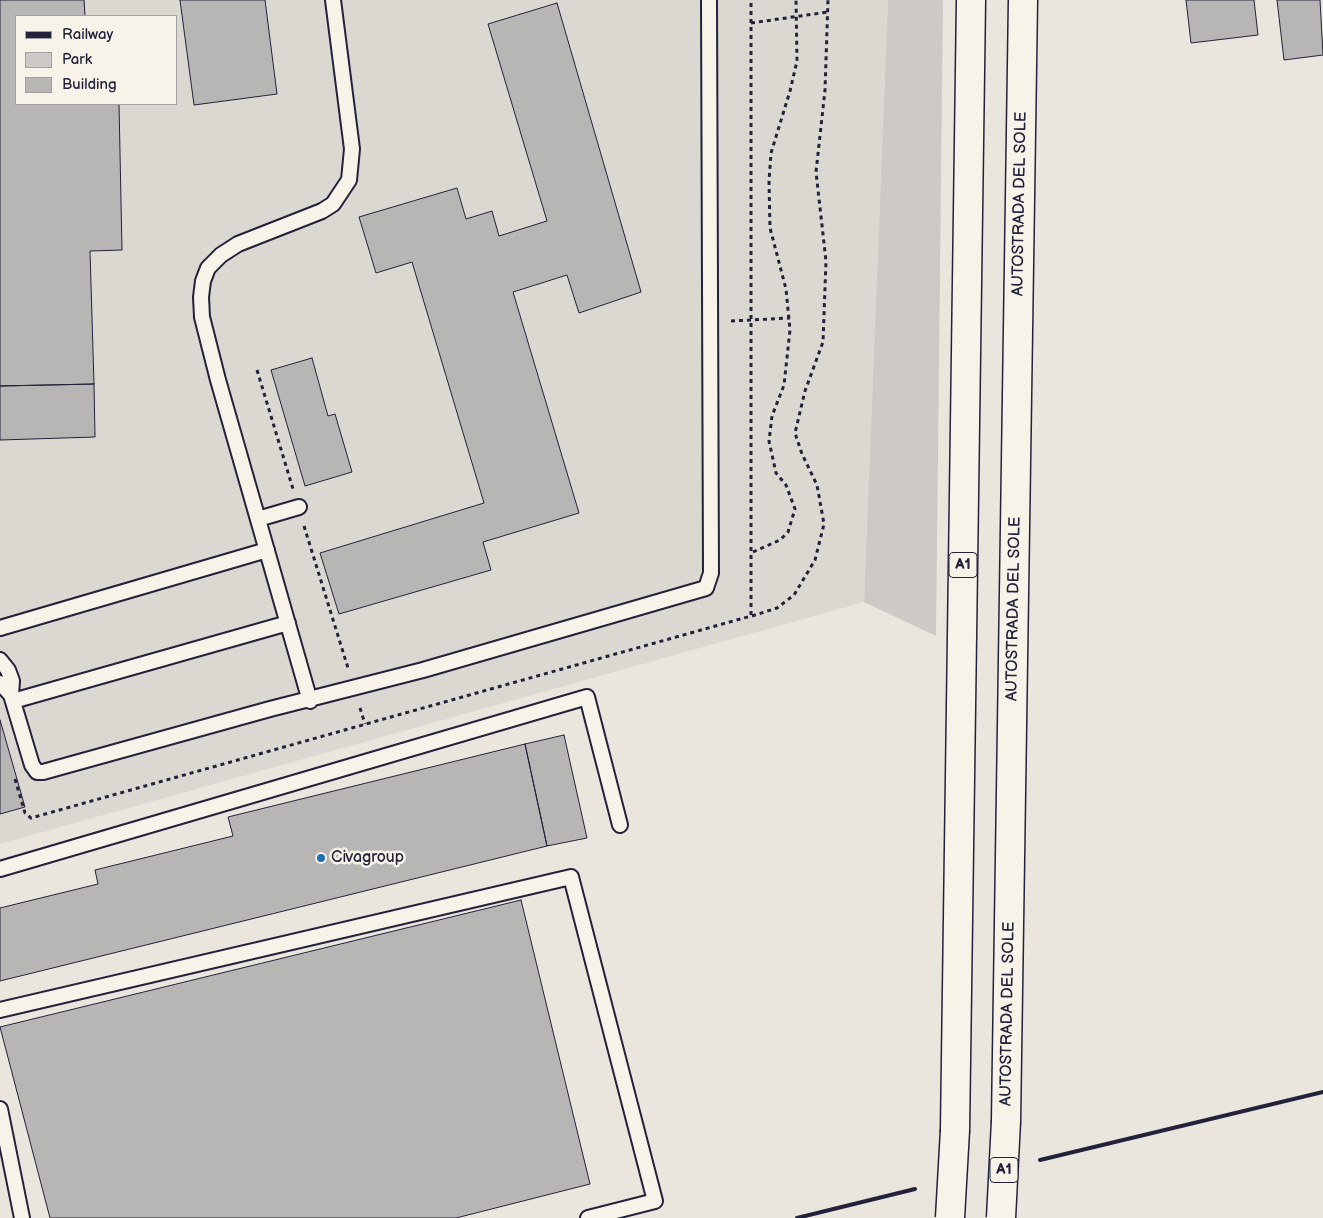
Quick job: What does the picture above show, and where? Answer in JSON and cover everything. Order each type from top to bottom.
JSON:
[{"type":"highway","name":"A1","points":[[950,1218],[955,1130],[971,0]]},
{"type":"highway","name":"AUTOSTRADA DEL SOLE","points":[[1001,1218],[1006,1121],[1023,0]]},
{"type":"lane","points":[[310,700],[202,317],[203,281],[208,268],[221,255],[238,244],[322,212],[333,204],[349,180],[352,148],[333,0]]},
{"type":"lane","points":[[0,660],[8,670],[12,681],[12,698],[32,765],[37,772],[43,772],[270,709],[354,689],[706,588],[711,573],[709,0]]},
{"type":"lane","points":[[258,519],[299,506]]},
{"type":"lane","points":[[0,628],[267,550]]},
{"type":"lane","points":[[12,698],[288,623]]},
{"type":"lane","points":[[0,682],[12,698]]},
{"type":"lane","points":[[0,869],[587,698],[620,825]]},
{"type":"lane","points":[[0,1010],[571,877],[655,1201],[588,1218]]},
{"type":"lane","points":[[0,1109],[22,1218]]},
{"type":"path","points":[[751,0],[751,616]]},
{"type":"path","points":[[752,552],[780,540],[788,532],[795,508],[786,485],[776,473],[769,441],[772,416],[784,385],[790,318],[786,289],[770,228],[768,181],[771,153],[797,61],[796,0]]},
{"type":"path","points":[[14,775],[25,813],[31,818],[751,616],[778,608],[794,595],[815,560],[824,524],[818,485],[802,454],[795,433],[805,391],[823,342],[826,261],[816,172],[818,140],[825,90],[828,0]]},
{"type":"path","points":[[751,23],[828,12]]},
{"type":"path","points":[[710,322],[790,318]]},
{"type":"path","points":[[257,370],[365,724]]},
{"type":"shaded area","points":[[0,0],[888,0],[864,602],[0,844]]},
{"type":"green space","points":[[888,0],[943,0],[936,636],[864,602]]},
{"type":"building","points":[[0,0],[84,0],[85,15],[15,15],[15,105],[119,105],[122,250],[90,251],[94,384],[0,386]]},
{"type":"building","points":[[180,0],[265,0],[277,94],[194,105]]},
{"type":"building","points":[[1186,0],[1254,0],[1258,35],[1191,43]]},
{"type":"building","points":[[1277,0],[1320,0],[1323,55],[1284,60]]},
{"type":"building","points":[[557,3],[641,292],[579,313],[567,275],[513,292],[579,513],[483,542],[491,570],[339,614],[320,553],[484,503],[412,262],[376,273],[359,217],[457,188],[466,219],[492,211],[499,236],[547,221],[488,24]]},
{"type":"building","points":[[312,358],[328,416],[335,414],[352,472],[305,486],[271,370]]},
{"type":"building","points":[[94,384],[95,437],[0,440],[0,386]]},
{"type":"building","points":[[0,720],[25,807],[0,814]]},
{"type":"building","points":[[564,735],[587,838],[547,846],[525,744]]},
{"type":"building","name":"Civagroup","points":[[525,744],[547,846],[0,981],[0,908],[98,884],[95,870],[233,836],[228,817]]},
{"type":"building","points":[[521,900],[590,1184],[456,1218],[50,1218],[0,1027]]},
{"type":"railway","points":[[1040,1160],[1323,1092]]},
{"type":"railway","points":[[797,1218],[915,1189]]},
{"type":"place","name":"Civagroup","points":[[321,858]]}]
